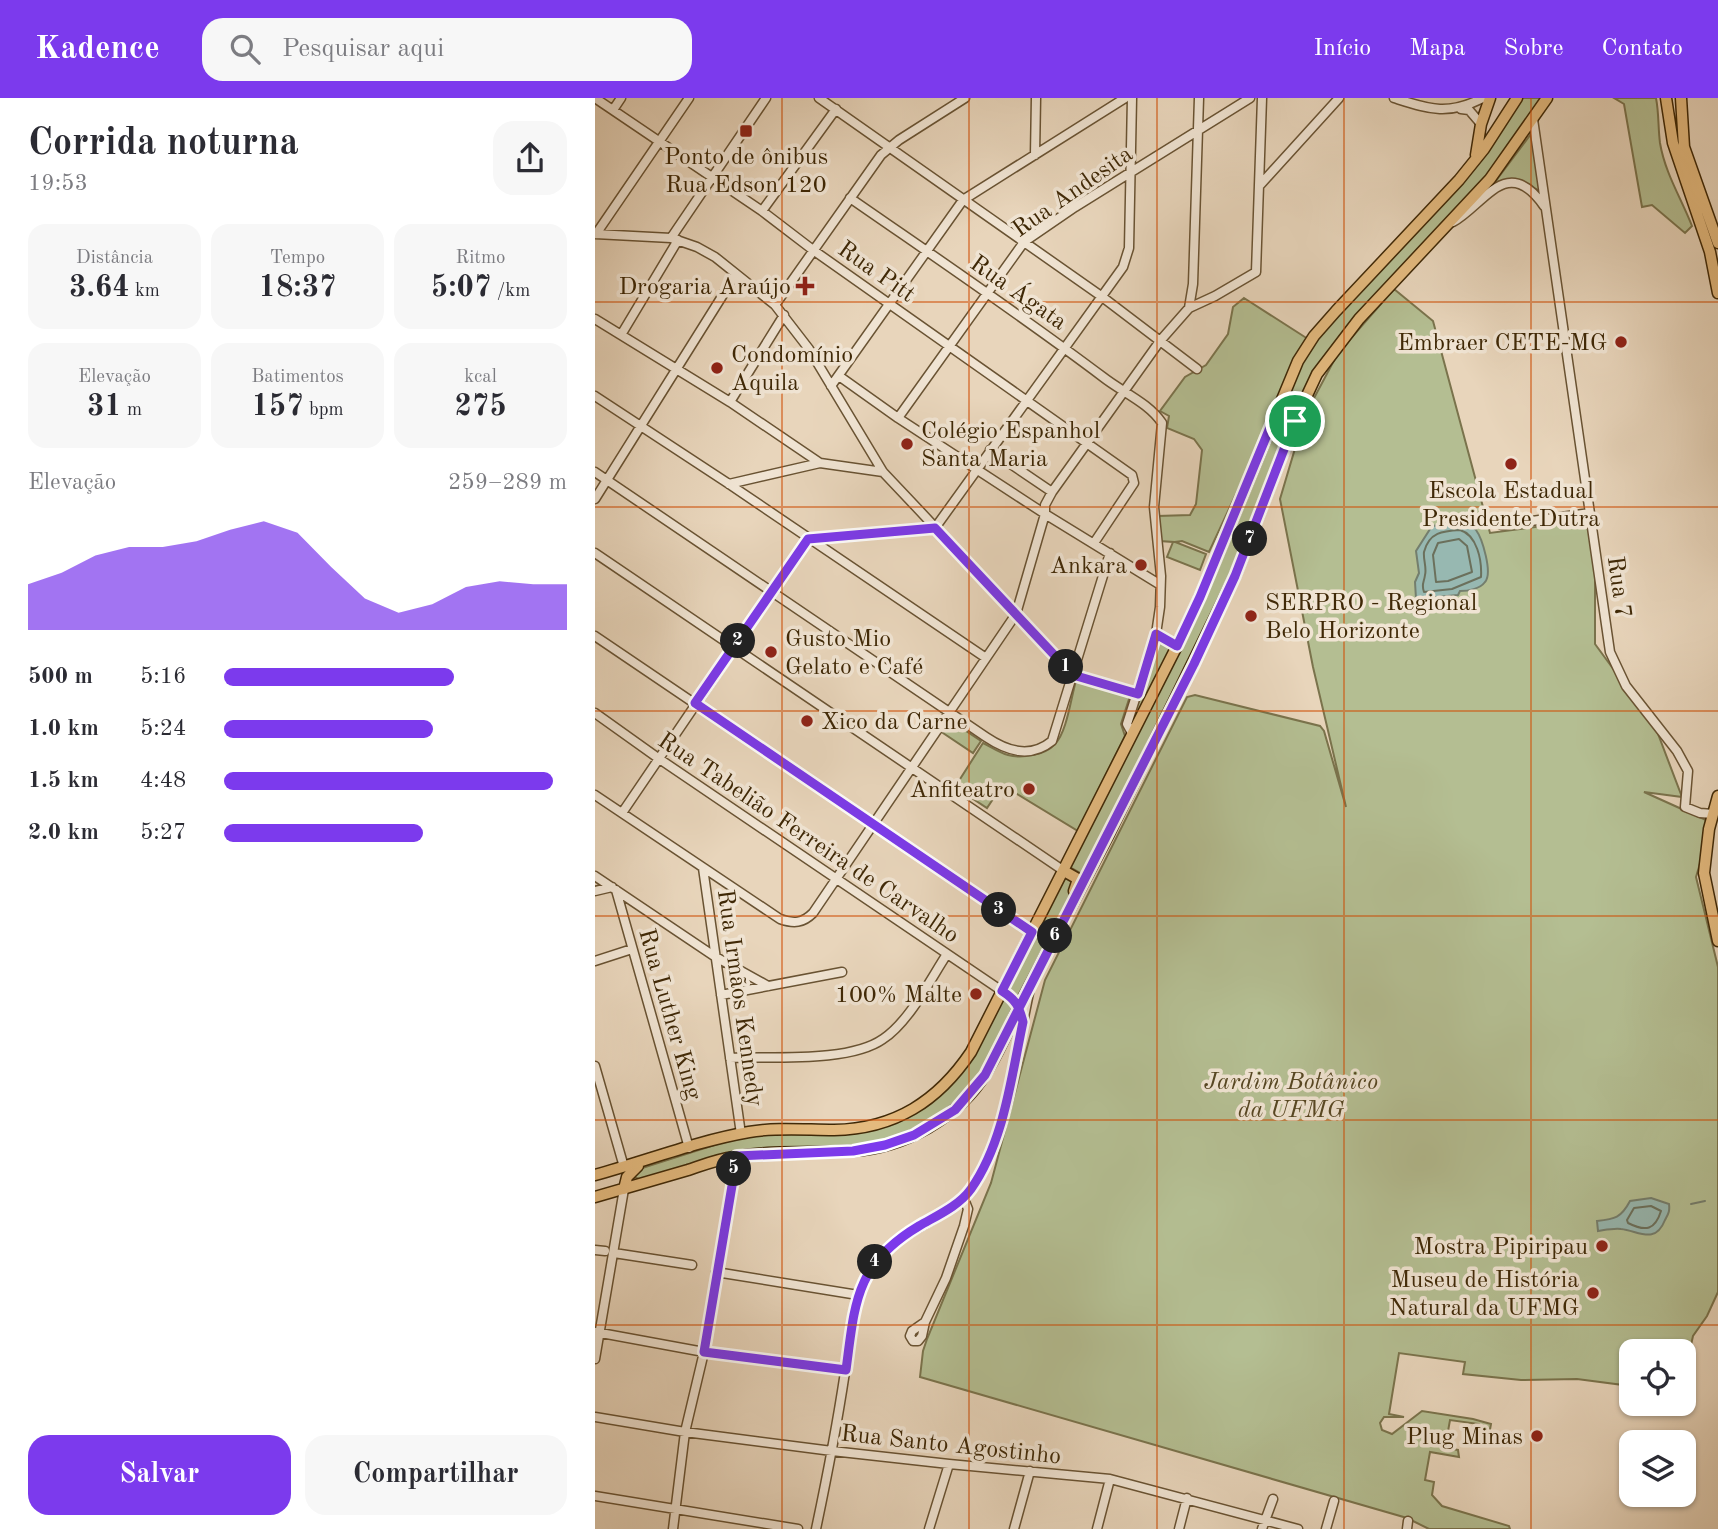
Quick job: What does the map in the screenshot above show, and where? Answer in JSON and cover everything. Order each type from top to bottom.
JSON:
[{"type":"main road","points":[[1474,162],[1479,148],[1481,124],[1490,98]]},
{"type":"main road","points":[[595,1175],[753,1131],[862,1127],[885,1121],[912,1110],[940,1091],[957,1073],[971,1052],[1177,646],[1206,584],[1293,371],[1314,336],[1474,162],[1517,98]]},
{"type":"main road","points":[[595,1197],[737,1156],[870,1149],[914,1135],[955,1110],[970,1094],[985,1075],[1127,798],[1235,576],[1295,421],[1313,382],[1333,350],[1368,309],[1450,224],[1489,179],[1547,98]]},
{"type":"main road","points":[[1681,98],[1684,147],[1718,243]]},
{"type":"main road","points":[[1666,99],[1673,143],[1707,242],[1718,293]]},
{"type":"main road","points":[[1276,413],[1280,421],[1295,421]]},
{"type":"main road","points":[[1270,426],[1286,426],[1290,434]]},
{"type":"main road","points":[[1718,796],[1710,827],[1704,873],[1718,942]]},
{"type":"main road","points":[[1064,871],[1078,881],[1067,905],[1066,914]]},
{"type":"main road","points":[[1002,991],[1019,1006]]},
{"type":"main road","points":[[624,1189],[629,1173],[648,1160]]},
{"type":"street","name":"Rua Pitt","points":[[595,98],[762,211],[1135,478],[1094,543]]},
{"type":"street","points":[[613,110],[621,98]]},
{"type":"street","points":[[596,234],[689,98]]},
{"type":"street","points":[[621,335],[675,239],[766,98]]},
{"type":"street","points":[[819,98],[1101,296],[1197,369]]},
{"type":"street","points":[[775,304],[881,155],[889,147],[965,98]]},
{"type":"street","points":[[1035,155],[1036,98]]},
{"type":"street","points":[[831,386],[963,200],[1125,98]]},
{"type":"street","points":[[808,539],[935,528],[1123,267],[1127,258],[1132,98]]},
{"type":"street","points":[[1189,308],[1193,284],[1199,98]]},
{"type":"street","name":"Rua Andesita","points":[[898,418],[1024,242],[1250,98]]},
{"type":"street","points":[[595,795],[780,919],[791,922],[806,920],[813,913],[1016,614],[1045,514],[1045,505],[1052,492],[1160,341],[1189,308],[1256,272],[1262,98]]},
{"type":"street","points":[[1261,185],[1339,98]]},
{"type":"street","points":[[1394,98],[1430,109],[1469,110],[1481,124]]},
{"type":"street","points":[[1458,108],[1483,98]]},
{"type":"street","points":[[762,211],[836,109]]},
{"type":"street","name":"Rua 7","points":[[1533,119],[1610,652],[1626,686],[1677,751],[1688,771],[1685,807],[1700,813],[1710,827]]},
{"type":"street","points":[[1450,224],[1499,185],[1515,184],[1533,193],[1546,209]]},
{"type":"street","points":[[1533,193],[1543,192]]},
{"type":"street","name":"Rua Ágata","points":[[850,198],[1064,347],[1152,411],[1162,423],[1154,507],[1161,576],[1159,584]]},
{"type":"street","points":[[596,234],[675,239],[697,247],[775,304],[809,349],[883,472],[935,528],[1073,675],[1138,694]]},
{"type":"street","points":[[595,499],[736,274]]},
{"type":"street","points":[[730,402],[784,315]]},
{"type":"street","points":[[595,319],[730,402],[820,463]]},
{"type":"street","points":[[839,376],[1045,514],[1159,584],[1161,597],[1156,634],[1127,724],[1132,733]]},
{"type":"street","points":[[595,396],[986,658]]},
{"type":"street","points":[[990,450],[1052,492]]},
{"type":"street","points":[[729,484],[820,463],[883,472]]},
{"type":"street","points":[[595,472],[948,712],[1010,751],[1034,751],[1044,748],[1052,741],[1110,553]]},
{"type":"street","points":[[1502,526],[1590,513]]},
{"type":"street","points":[[622,813],[808,539]]},
{"type":"street","points":[[597,556],[1064,871]]},
{"type":"street","points":[[1156,634],[1177,646]]},
{"type":"street","points":[[595,636],[1032,932]]},
{"type":"street","name":"Rua Tabelião Ferreira de Carvalho","points":[[595,713],[1002,991]]},
{"type":"street","points":[[1700,813],[1715,814]]},
{"type":"street","name":"Rua Irmãos Kennedy","points":[[703,868],[741,1134]]},
{"type":"street","points":[[595,876],[714,956],[768,986]]},
{"type":"street","points":[[595,891],[614,888]]},
{"type":"street","name":"Rua Luther King","points":[[614,888],[689,1148]]},
{"type":"street","points":[[595,961],[632,949]]},
{"type":"street","points":[[730,1058],[846,1054],[872,1046],[884,1039],[902,1021],[947,954]]},
{"type":"street","points":[[721,995],[842,972]]},
{"type":"street","points":[[816,1529],[858,1295],[872,1265],[885,1251],[901,1237],[964,1199],[972,1188],[994,1146],[1030,986]]},
{"type":"street","points":[[1019,1006],[1023,1022]]},
{"type":"street","points":[[595,1066],[599,1095],[624,1167]]},
{"type":"street","points":[[673,1529],[685,1433],[704,1352],[737,1156]]},
{"type":"street","points":[[595,1359],[610,1252],[624,1189]]},
{"type":"street","points":[[925,1322],[946,1278],[964,1226],[968,1209],[964,1199]]},
{"type":"street","points":[[595,1250],[692,1265]]},
{"type":"street","points":[[716,1272],[858,1295]]},
{"type":"street","points":[[597,1332],[704,1352],[846,1370]]},
{"type":"street","name":"Rua Santo Agostinho","points":[[595,1417],[685,1433],[832,1451],[1110,1479],[1187,1498],[1263,1525],[1298,1529]]},
{"type":"street","points":[[929,1529],[949,1464]]},
{"type":"street","points":[[1014,1529],[1030,1471]]},
{"type":"street","points":[[1097,1529],[1110,1479]]},
{"type":"street","points":[[595,1496],[798,1529]]},
{"type":"street","points":[[1179,1529],[1187,1498]]},
{"type":"street","points":[[1263,1525],[1273,1499]]},
{"type":"street","points":[[1326,1529],[1333,1502]]},
{"type":"green space","points":[[1522,98],[1542,98],[1486,178],[1336,341],[1291,421],[1279,418],[1297,369],[1316,338],[1406,238]]},
{"type":"green space","points":[[1614,98],[1656,98],[1662,154],[1692,226],[1685,233],[1652,205],[1642,207],[1624,104]]},
{"type":"green space","points":[[1531,134],[1540,191],[1516,180],[1495,182]]},
{"type":"green space","name":"Jardim Botânico da UFMG","points":[[1394,289],[1433,321],[1490,533],[1588,520],[1595,567],[1595,644],[1655,726],[1682,797],[1644,792],[1706,820],[1704,850],[1696,877],[1718,967],[1718,1292],[1707,1316],[1692,1339],[1619,1339],[1619,1384],[1577,1379],[1521,1380],[1463,1374],[1465,1362],[1399,1353],[1389,1414],[1404,1417],[1384,1417],[1380,1423],[1382,1430],[1392,1434],[1422,1411],[1491,1424],[1489,1435],[1478,1432],[1479,1424],[1450,1420],[1445,1448],[1458,1450],[1459,1457],[1430,1452],[1425,1480],[1434,1482],[1432,1495],[1442,1506],[1509,1526],[1510,1529],[1429,1529],[1407,1518],[920,1377],[927,1339],[991,1183],[1045,980],[1187,697],[1195,695],[1320,726],[1324,731],[1346,807],[1313,667],[1280,499],[1305,415],[1338,353]]},
{"type":"green space","points":[[1244,298],[1308,339],[1209,552],[1182,541],[1175,542],[1206,554],[1200,570],[1167,557],[1173,542],[1160,541],[1158,516],[1190,515],[1196,504],[1202,450],[1194,439],[1167,428],[1169,416],[1160,411],[1185,377],[1206,365],[1228,334],[1233,307]]},
{"type":"green space","points":[[1276,426],[1287,430],[1236,564],[1084,875],[1068,866]]},
{"type":"green space","points":[[1156,641],[1173,647],[1130,727]]},
{"type":"green space","points":[[1076,681],[1130,696],[1121,724],[1125,736],[1078,831],[1004,786],[987,808],[955,787],[983,743],[1014,756],[1033,755],[1051,748],[1063,731]]},
{"type":"green space","points":[[951,721],[981,741],[973,753],[943,733]]},
{"type":"green space","points":[[1065,875],[1073,879],[1075,885],[1018,998],[1005,990]]},
{"type":"green space","points":[[1003,999],[1016,1006],[982,1073],[958,1100],[911,1132],[865,1146],[769,1150],[641,1180],[634,1177],[639,1169],[749,1134],[843,1132],[926,1105],[943,1093],[961,1073]]},
{"type":"water","points":[[1460,523],[1474,528],[1481,540],[1488,571],[1485,582],[1477,588],[1460,591],[1458,595],[1416,599],[1415,582],[1419,573],[1416,551],[1432,526]]},
{"type":"water","points":[[1651,1198],[1669,1204],[1668,1214],[1656,1232],[1646,1235],[1618,1229],[1598,1231],[1597,1221],[1617,1217],[1630,1201]]},
{"type":"waterway","points":[[1691,1204],[1705,1201]]},
{"type":"place","name":"Ponto de ônibus Rua Edson 120","points":[[746,131]]},
{"type":"place","name":"Drogaria Araújo","points":[[805,286]]},
{"type":"place","name":"Embraer CETE-MG","points":[[1621,342]]},
{"type":"place","name":"Condomínio Aquila","points":[[717,368]]},
{"type":"place","name":"Colégio Espanhol Santa Maria","points":[[907,444]]},
{"type":"place","name":"Escola Estadual Presidente Dutra","points":[[1511,464]]},
{"type":"place","name":"Ankara","points":[[1141,565]]},
{"type":"place","name":"SERPRO - Regional Belo Horizonte","points":[[1251,616]]},
{"type":"place","name":"Gusto Mio Gelato e Café","points":[[771,652]]},
{"type":"place","name":"Xico da Carne","points":[[807,721]]},
{"type":"place","name":"Anfiteatro","points":[[1029,789]]},
{"type":"place","name":"100% Malte","points":[[976,994]]},
{"type":"place","name":"Mostra Pipiripau","points":[[1602,1246]]},
{"type":"place","name":"Museu de História Natural da UFMG","points":[[1593,1293]]},
{"type":"place","name":"Plug Minas","points":[[1537,1436]]},
{"type":"route","points":[[1295,421],[1269,494],[1235,576],[1194,664],[1019,1006],[999,1051],[985,1075],[955,1110],[914,1135],[885,1145],[853,1151],[737,1156],[704,1352],[846,1370],[858,1295],[872,1265],[901,1237],[964,1199],[994,1146],[1023,1022],[1019,1006],[1017,1002],[1002,991],[1032,932],[695,703],[808,539],[935,528],[1073,675],[1138,694],[1156,634],[1177,646],[1248,485],[1276,413],[1280,421],[1295,421]]}]
